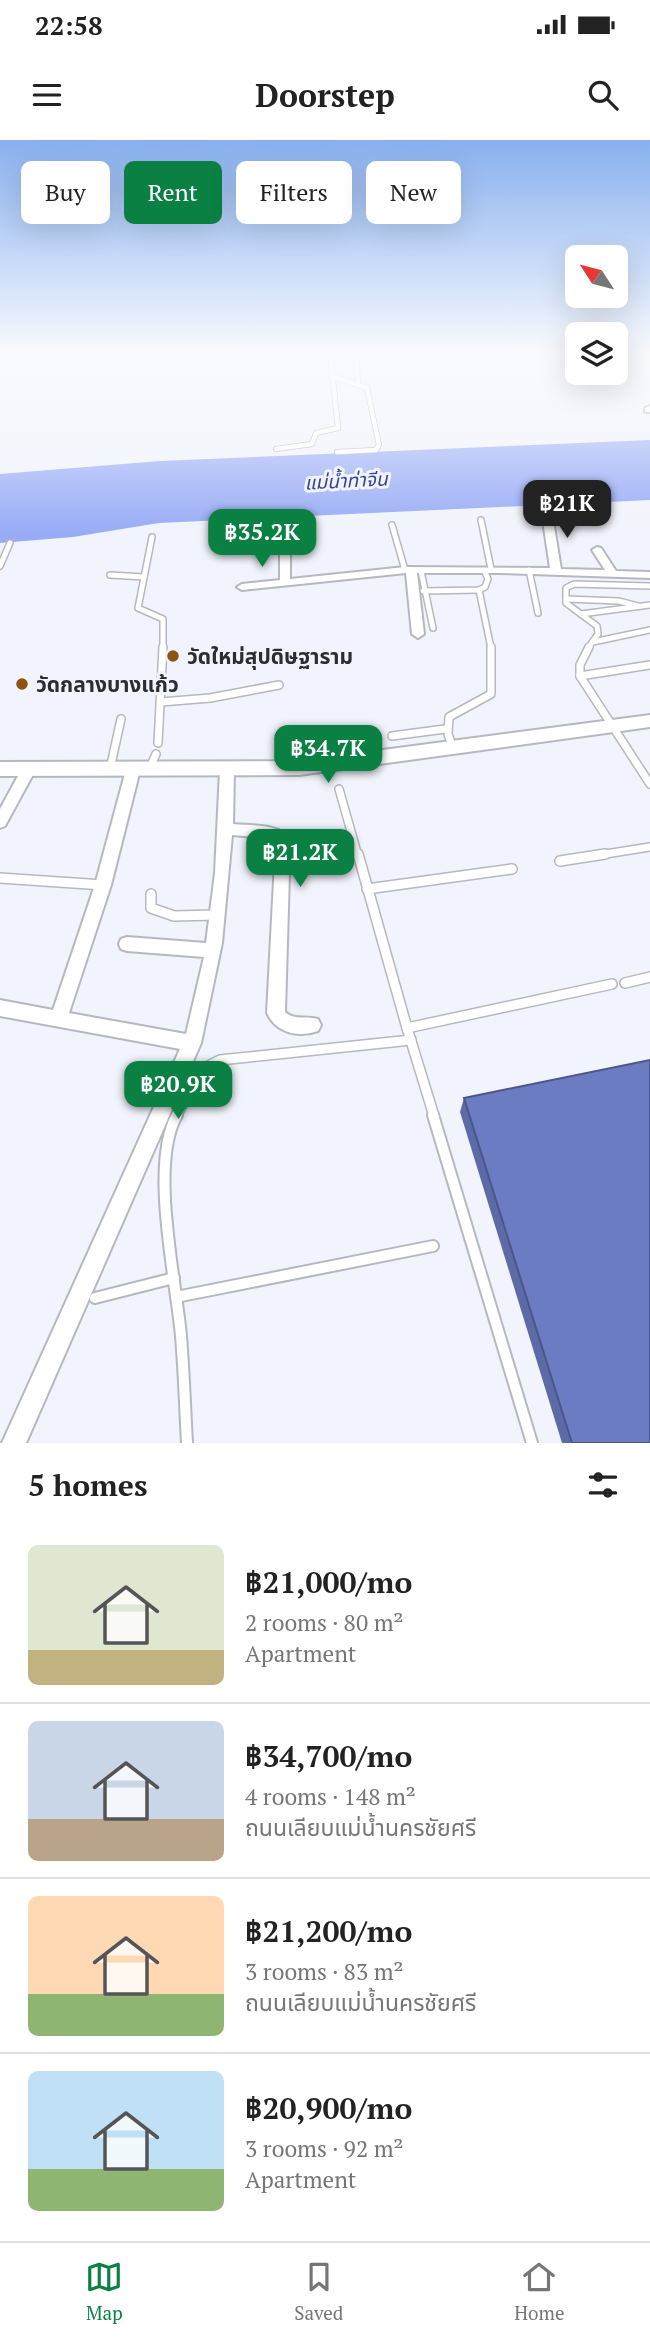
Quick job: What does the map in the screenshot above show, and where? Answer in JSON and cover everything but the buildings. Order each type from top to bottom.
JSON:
[{"type":"main road","points":[[0,769],[110,770],[146,765],[227,770],[350,763],[650,721]]},
{"type":"street","points":[[547,514],[556,572]]},
{"type":"street","points":[[597,550],[612,573]]},
{"type":"street","points":[[285,553],[285,583]]},
{"type":"street","points":[[412,570],[418,634]]},
{"type":"street","points":[[242,587],[412,570],[529,570],[650,575]]},
{"type":"street","points":[[59,1017],[146,765]]},
{"type":"street","points":[[0,822],[29,769]]},
{"type":"street","points":[[14,1443],[192,1043],[201,1014],[216,915],[226,829],[227,770]]},
{"type":"street","points":[[226,829],[272,833],[284,839],[276,1013],[280,1022],[286,1025],[312,1025]]},
{"type":"street","points":[[127,943],[211,950]]},
{"type":"street","points":[[0,1009],[59,1017],[192,1043]]},
{"type":"lane","points":[[276,449],[307,446],[312,443],[316,433],[337,430],[338,412]]},
{"type":"lane","points":[[337,452],[378,448],[371,412]]},
{"type":"lane","points":[[423,592],[480,590],[485,587],[488,570],[481,520]]},
{"type":"lane","points":[[392,525],[423,592],[433,628]]},
{"type":"lane","points":[[152,537],[138,608],[163,619],[158,743]]},
{"type":"lane","points":[[0,566],[2,554],[10,543]]},
{"type":"lane","points":[[529,570],[538,613]]},
{"type":"lane","points":[[110,575],[144,577]]},
{"type":"lane","points":[[650,586],[573,584],[566,588],[570,607],[597,626],[598,634],[580,662],[580,676],[615,726],[650,784]]},
{"type":"lane","points":[[454,748],[445,729],[447,720],[456,709],[491,694],[491,657],[485,605],[480,590]]},
{"type":"lane","points":[[566,598],[619,601],[638,606]]},
{"type":"lane","points":[[581,614],[650,605]]},
{"type":"lane","points":[[593,642],[650,630]]},
{"type":"lane","points":[[580,676],[650,665]]},
{"type":"lane","points":[[161,702],[210,698],[279,685]]},
{"type":"lane","points":[[110,770],[121,719]]},
{"type":"lane","points":[[392,736],[445,729]]},
{"type":"lane","points":[[339,789],[531,1443]]},
{"type":"lane","points":[[560,861],[650,847]]},
{"type":"lane","points":[[367,889],[512,869]]},
{"type":"lane","points":[[0,878],[103,885]]},
{"type":"lane","points":[[151,894],[150,908],[159,913],[182,916],[216,915]]},
{"type":"lane","points":[[625,983],[650,977]]},
{"type":"lane","points":[[407,1028],[612,984]]},
{"type":"lane","points":[[187,1443],[165,1191],[166,1147],[173,1123],[202,1069],[220,1060],[411,1040]]},
{"type":"lane","points":[[176,1297],[433,1246]]},
{"type":"lane","points":[[95,1298],[174,1278]]},
{"type":"water","name":"แม่น้ำท่าจีน","points":[[650,440],[650,500],[159,523],[73,537],[0,543],[0,474],[160,461]]},
{"type":"place","name":"วัดใหม่สุปดิษฐาราม","points":[[173,656]]},
{"type":"place","name":"วัดกลางบางแก้ว","points":[[22,684]]}]
